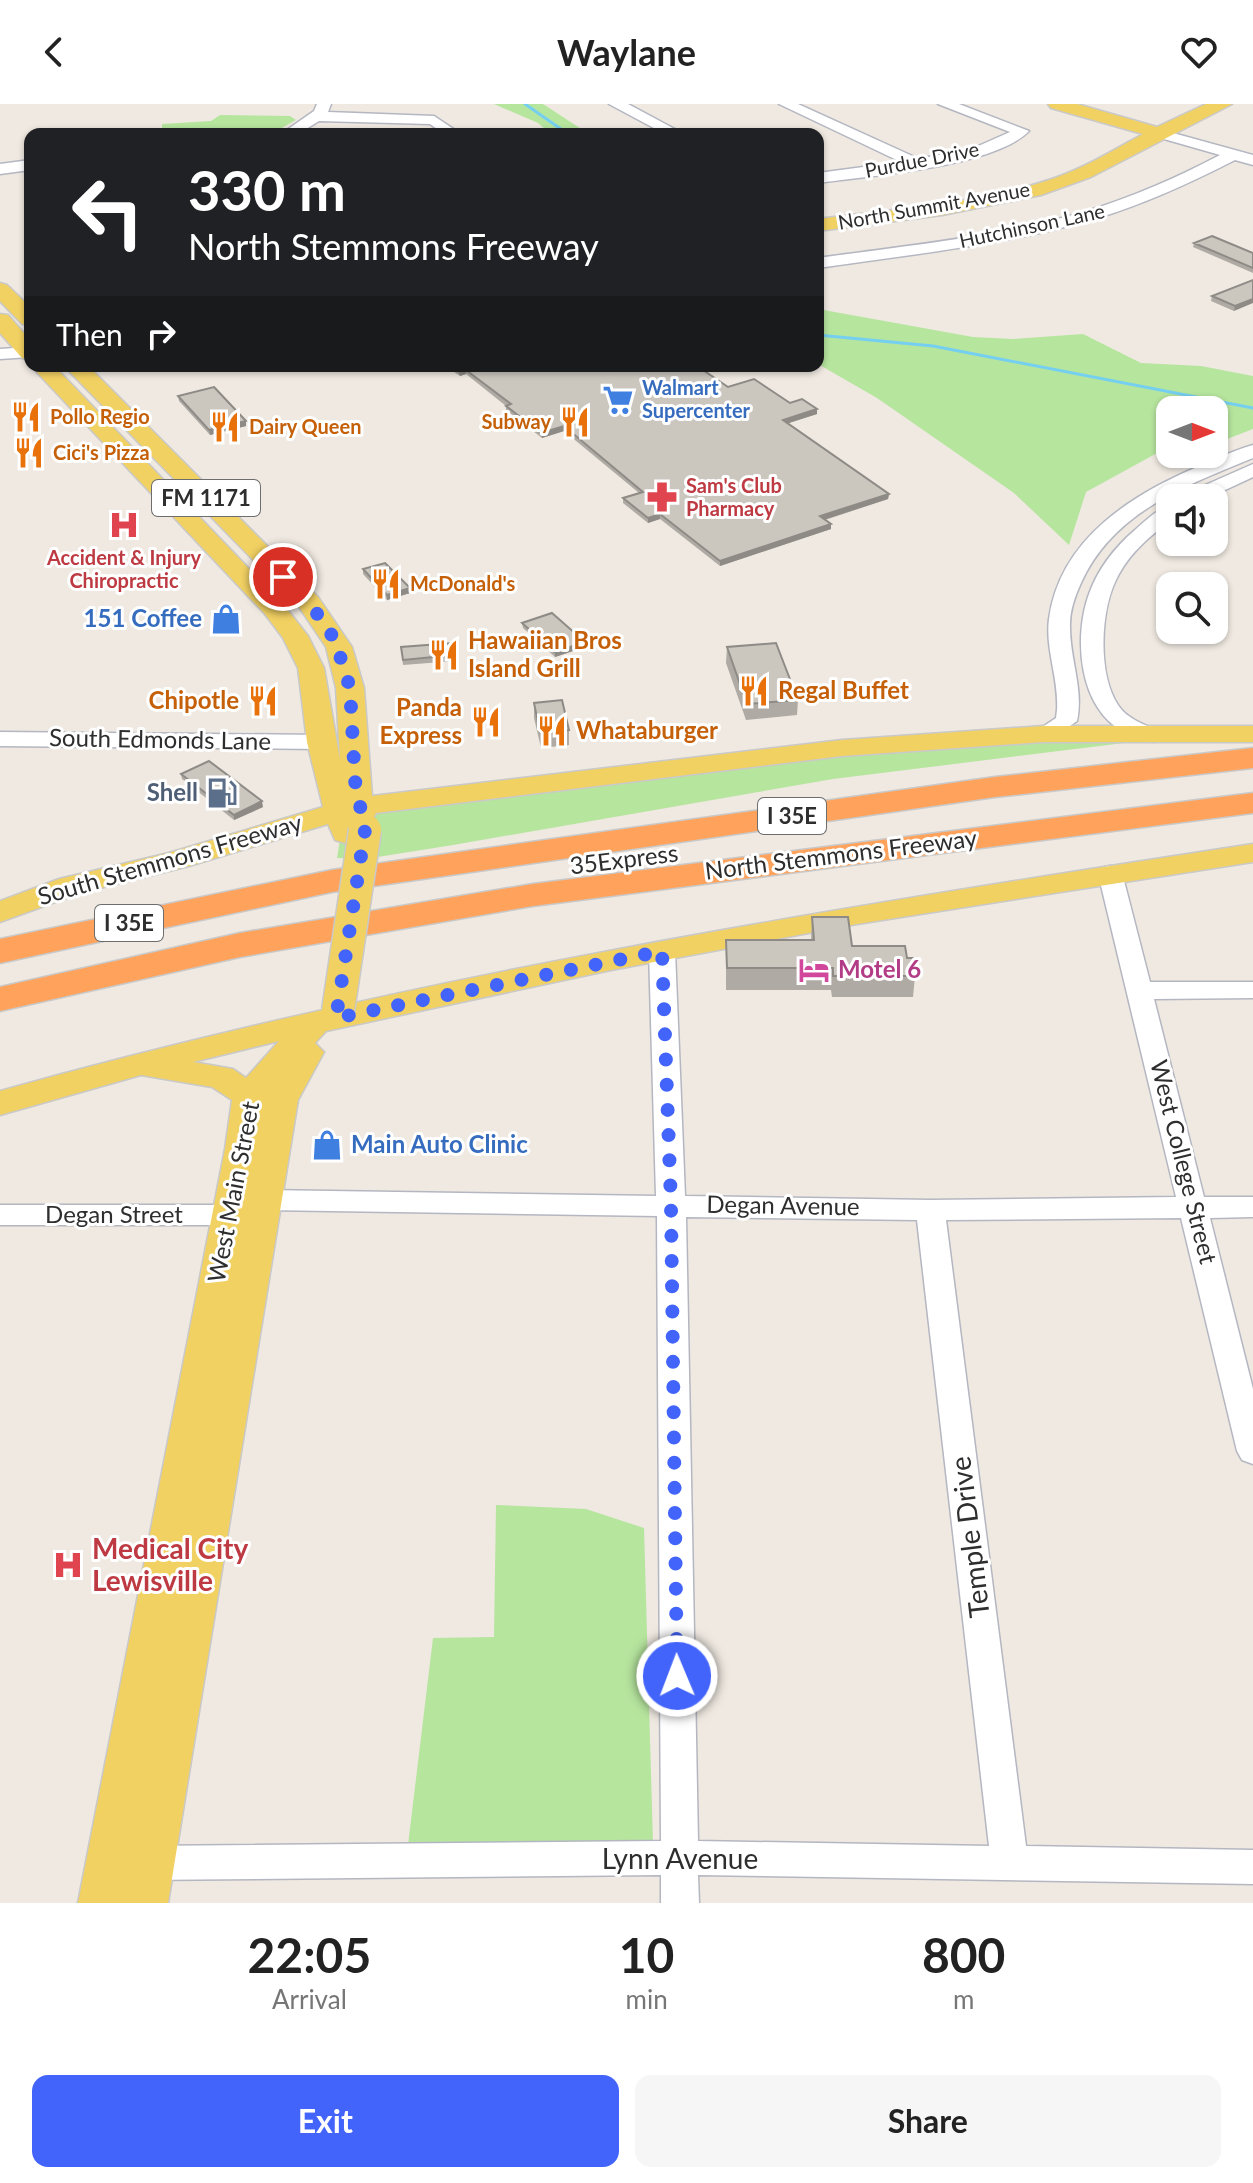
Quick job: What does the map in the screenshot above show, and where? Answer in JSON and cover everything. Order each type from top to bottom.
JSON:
[{"type":"highway","points":[[627,838],[684,814],[722,804],[958,770],[1253,735]]},
{"type":"highway","name":"North Stemmons Freeway","points":[[332,881],[995,787],[1253,758]]},
{"type":"highway","points":[[799,840],[894,818],[1253,772]]},
{"type":"highway","name":"35Express","points":[[0,971],[179,933],[407,891],[631,858],[1253,786]]},
{"type":"highway","name":"North Stemmons Freeway","points":[[0,999],[240,945],[419,913],[651,878],[1253,803]]},
{"type":"highway","points":[[1207,809],[1253,812]]},
{"type":"highway","name":"South Stemmons Freeway","points":[[0,951],[332,881]]},
{"type":"main road","points":[[1057,104],[1161,127]]},
{"type":"main road","points":[[1105,104],[1161,127]]},
{"type":"main road","name":"North Summit Avenue","points":[[824,224],[975,203],[1045,187],[1103,164],[1195,104]]},
{"type":"main road","name":"North Summit Avenue","points":[[824,214],[962,194],[1019,181],[1223,104]]},
{"type":"main road","points":[[0,289],[24,313]]},
{"type":"main road","name":"FM 1171","points":[[0,320],[24,346]]},
{"type":"main road","name":"FM 1171","points":[[48,372],[245,578],[295,636],[311,668],[321,742],[353,812]]},
{"type":"main road","name":"FM 1171","points":[[81,372],[309,602],[339,647],[350,688],[353,812],[327,1016]]},
{"type":"main road","points":[[245,578],[277,569]]},
{"type":"main road","points":[[353,812],[370,795],[410,800],[842,748],[1043,734],[1253,735]]},
{"type":"main road","name":"South Stemmons Freeway","points":[[0,912],[70,886],[353,812]]},
{"type":"main road","points":[[0,1103],[327,1016],[857,914],[1253,853]]},
{"type":"main road","name":"West Main Street","points":[[126,1883],[249,1096],[327,1016]]},
{"type":"main road","name":"West Main Street","points":[[126,1883],[265,1200],[283,1094],[327,1016]]},
{"type":"main road","points":[[130,1066],[221,1077],[249,1096]]},
{"type":"main road","points":[[242,1149],[252,1191],[265,1200]]},
{"type":"street","points":[[616,104],[661,128]]},
{"type":"street","points":[[786,104],[917,164]]},
{"type":"street","name":"Purdue Drive","points":[[824,177],[917,164],[989,146],[1022,131],[945,104]]},
{"type":"street","points":[[296,128],[320,110],[385,120],[434,120],[445,128]]},
{"type":"street","points":[[379,128],[385,120]]},
{"type":"street","points":[[1161,127],[1253,147]]},
{"type":"street","points":[[1161,127],[1253,160]]},
{"type":"street","name":"Hutchinson Lane","points":[[824,261],[978,239],[1075,220],[1153,194],[1235,154]]},
{"type":"street","points":[[0,169],[24,166]]},
{"type":"street","points":[[0,354],[24,355]]},
{"type":"street","points":[[1043,734],[1066,721],[1070,707],[1059,629],[1062,607],[1077,563],[1096,537],[1141,501],[1253,451]]},
{"type":"street","points":[[1222,484],[1253,470]]},
{"type":"street","points":[[1151,736],[1125,726],[1110,714],[1101,700],[1091,628],[1095,600],[1103,582],[1132,541],[1156,523]]},
{"type":"street","points":[[1072,577],[1103,582]]},
{"type":"street","name":"South Edmonds Lane","points":[[0,739],[321,742]]},
{"type":"street","name":"West College Street","points":[[1110,873],[1253,1451]]},
{"type":"street","points":[[662,951],[671,1204],[680,1903]]},
{"type":"street","points":[[1140,991],[1253,990]]},
{"type":"street","name":"Degan Avenue","points":[[265,1200],[930,1210],[1195,1210],[1253,1207]]},
{"type":"street","name":"Temple Drive","points":[[930,1210],[1010,1864]]},
{"type":"street","name":"Degan Street","points":[[0,1215],[228,1215]]},
{"type":"street","name":"Lynn Avenue","points":[[126,1883],[680,1858],[1253,1867]]},
{"type":"green space","points":[[494,104],[543,104],[580,128],[544,128]]},
{"type":"green space","points":[[220,115],[290,116],[296,120],[282,128],[162,128],[162,124],[211,121]]},
{"type":"green space","points":[[824,310],[973,337],[1013,339],[1083,334],[1141,363],[1201,366],[1253,376],[1253,429],[1228,439],[1228,396],[1156,396],[1156,454],[1086,492],[1069,545],[1014,493],[877,398],[824,367]]},
{"type":"green space","points":[[1046,741],[1124,743],[833,779],[453,845],[365,859],[337,858],[344,815],[890,751]]},
{"type":"green space","points":[[496,1505],[586,1509],[644,1528],[653,1844],[408,1845],[433,1638],[494,1637]]},
{"type":"building","points":[[1212,236],[1253,253],[1253,268],[1194,243]]},
{"type":"building","points":[[1253,280],[1253,299],[1235,306],[1212,296]]},
{"type":"building","points":[[469,372],[706,372],[728,387],[754,379],[790,403],[802,399],[817,409],[783,420],[889,494],[820,516],[831,524],[720,561],[660,514],[648,518],[623,498],[643,492],[564,426],[541,433],[506,406],[511,404]]},
{"type":"building","points":[[214,387],[246,421],[209,430],[178,396]]},
{"type":"building","name":"McDonald's","points":[[385,563],[410,588],[387,595],[363,569]]},
{"type":"building","points":[[552,613],[585,642],[555,652],[522,623]]},
{"type":"building","points":[[453,643],[454,655],[403,660],[401,647]]},
{"type":"building","name":"Regal Buffet","points":[[776,643],[798,700],[747,704],[727,647]]},
{"type":"building","points":[[562,700],[569,730],[540,732],[534,703]]},
{"type":"building","name":"Shell","points":[[209,761],[262,801],[234,815],[181,774]]},
{"type":"building","points":[[812,917],[848,917],[852,946],[905,946],[907,958],[913,958],[915,976],[833,976],[833,968],[727,968],[726,940],[814,940]]},
{"type":"waterway","points":[[525,104],[559,128]]},
{"type":"waterway","points":[[824,336],[933,346],[1253,408]]},
{"type":"place","name":"Walmart Supercenter","points":[[618,400]]},
{"type":"place","name":"Pollo Regio","points":[[26,417]]},
{"type":"place","name":"Subway","points":[[575,422]]},
{"type":"place","name":"Dairy Queen","points":[[225,427]]},
{"type":"place","name":"Cici's Pizza","points":[[29,453]]},
{"type":"place","name":"Sam's Club Pharmacy","points":[[662,497]]},
{"type":"place","name":"Accident & Injury Chiropractic","points":[[124,525]]},
{"type":"place","name":"McDonald's","points":[[386,584]]},
{"type":"place","name":"151 Coffee","points":[[226,619]]},
{"type":"place","name":"Hawaiian Bros Island Grill","points":[[444,655]]},
{"type":"place","name":"Regal Buffet","points":[[754,691]]},
{"type":"place","name":"Chipotle","points":[[263,701]]},
{"type":"place","name":"Panda Express","points":[[486,722]]},
{"type":"place","name":"Whataburger","points":[[552,731]]},
{"type":"place","name":"Shell","points":[[222,793]]},
{"type":"place","name":"Motel 6","points":[[814,970]]},
{"type":"place","name":"Main Auto Clinic","points":[[327,1145]]},
{"type":"place","name":"Medical City Lewisville","points":[[68,1565]]},
{"type":"route","points":[[283,577],[309,602],[335,640],[350,688],[355,781],[365,830],[336,1018],[662,951],[671,1204],[677,1676]]}]
